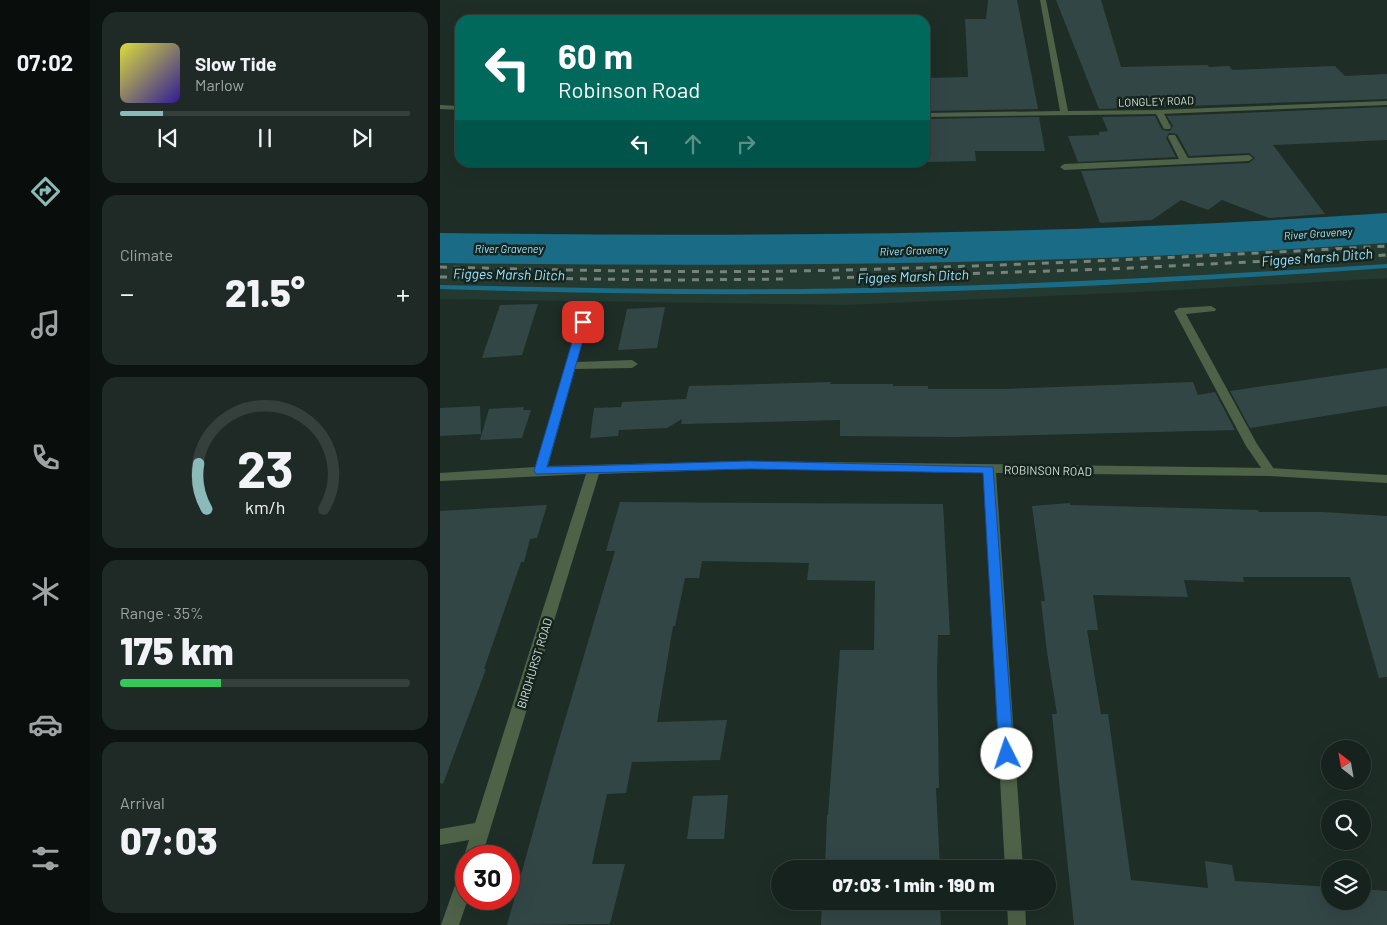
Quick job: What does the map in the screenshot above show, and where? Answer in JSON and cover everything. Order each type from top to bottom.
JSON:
[{"type":"street","points":[[1043,0],[1065,114]]},
{"type":"street","name":"LONGLEY ROAD","points":[[930,115],[1160,112],[1387,103]]},
{"type":"street","points":[[440,107],[455,108]]},
{"type":"street","points":[[1160,112],[1167,126]]},
{"type":"street","points":[[1172,136],[1185,161]]},
{"type":"street","points":[[1064,167],[1249,158]]},
{"type":"street","points":[[1211,309],[1179,312],[1252,446],[1270,472]]},
{"type":"street","points":[[540,471],[583,322]]},
{"type":"street","points":[[569,366],[632,364]]},
{"type":"street","name":"ROBINSON ROAD","points":[[440,477],[540,471],[759,465],[1270,472],[1387,479]]},
{"type":"street","name":"BIRDHURST ROAD","points":[[477,845],[594,469]]},
{"type":"street","points":[[989,469],[1013,860]]},
{"type":"street","points":[[440,837],[482,830]]},
{"type":"street","points":[[450,925],[455,910]]},
{"type":"street","points":[[1017,910],[1018,925]]},
{"type":"shaded area","points":[[1387,218],[1387,278],[1158,291],[847,305],[440,299],[440,240],[669,244],[990,240],[1335,223]]},
{"type":"building","points":[[988,0],[1017,0],[1038,109],[930,111],[930,78],[968,77],[965,19],[986,19]]},
{"type":"building","points":[[1056,0],[1101,0],[1121,67],[1208,65],[1209,67],[1229,66],[1232,70],[1335,66],[1345,76],[1387,74],[1387,99],[1099,109]]},
{"type":"building","points":[[1387,107],[1387,140],[1273,145],[1325,214],[1269,218],[1222,200],[1208,210],[1181,200],[1152,220],[1100,223],[1081,171],[1249,163],[1255,158],[1249,153],[1189,156],[1177,134],[1169,133],[1166,138],[1176,157],[1078,162],[1068,136],[1099,135],[1099,132],[1108,131],[1102,117],[1155,116],[1162,130],[1170,131],[1173,126],[1167,116]]},
{"type":"building","points":[[1039,117],[1045,151],[975,151],[976,161],[930,162],[930,119]]},
{"type":"building","points":[[538,304],[522,355],[482,358],[500,305]]},
{"type":"building","points":[[665,307],[657,348],[618,350],[627,309]]},
{"type":"building","points":[[1387,368],[1387,406],[1250,428],[1230,391]]},
{"type":"building","points":[[831,382],[830,384],[928,386],[928,389],[1004,389],[1193,382],[1198,395],[1215,392],[1235,430],[954,437],[840,436],[840,420],[681,424],[682,419],[667,428],[619,430],[618,436],[590,438],[594,408],[621,407],[622,402],[686,399],[689,386]]},
{"type":"building","points":[[480,406],[481,434],[440,436],[440,408]]},
{"type":"building","points":[[524,407],[523,410],[531,410],[522,438],[480,440],[489,409]]},
{"type":"building","points":[[620,502],[943,504],[950,635],[938,635],[939,788],[936,788],[940,860],[825,860],[840,650],[874,650],[875,581],[807,580],[809,563],[702,561],[699,578],[685,578],[675,626],[673,626],[657,722],[727,720],[720,760],[632,762],[626,793],[607,794],[592,864],[625,864],[610,924],[507,925],[511,910],[520,910],[520,878],[615,551],[606,551]]},
{"type":"building","points":[[1070,503],[1070,505],[1258,510],[1259,512],[1322,512],[1387,516],[1387,677],[1379,678],[1350,577],[1243,577],[1244,582],[1184,580],[1188,597],[1093,595],[1098,630],[1087,630],[1101,714],[1108,714],[1131,880],[1208,888],[1205,861],[1232,865],[1235,881],[1321,886],[1321,910],[1371,910],[1371,890],[1387,891],[1387,925],[1074,925],[1052,714],[1057,714],[1047,652],[1041,601],[1045,601],[1032,506]]},
{"type":"building","points":[[547,505],[537,538],[530,539],[524,562],[521,562],[484,669],[486,669],[443,784],[440,783],[440,511]]},
{"type":"building","points":[[728,795],[724,839],[687,839],[693,796]]},
{"type":"building","points":[[822,910],[940,910],[941,925],[821,925]]},
{"type":"waterway","name":"River Graveney","points":[[440,248],[795,250],[1032,247],[1269,236],[1387,228]]},
{"type":"waterway","name":"Figges Marsh Ditch","points":[[440,287],[677,292],[914,290],[1151,281],[1387,266]]},
{"type":"railway","points":[[440,267],[752,272],[1092,261],[1387,246]]},
{"type":"railway","points":[[833,278],[1110,269],[1387,255]]},
{"type":"railway","points":[[440,277],[673,280],[790,279]]},
{"type":"route","points":[[583,322],[540,471],[749,465],[989,469],[1007,754]]}]
